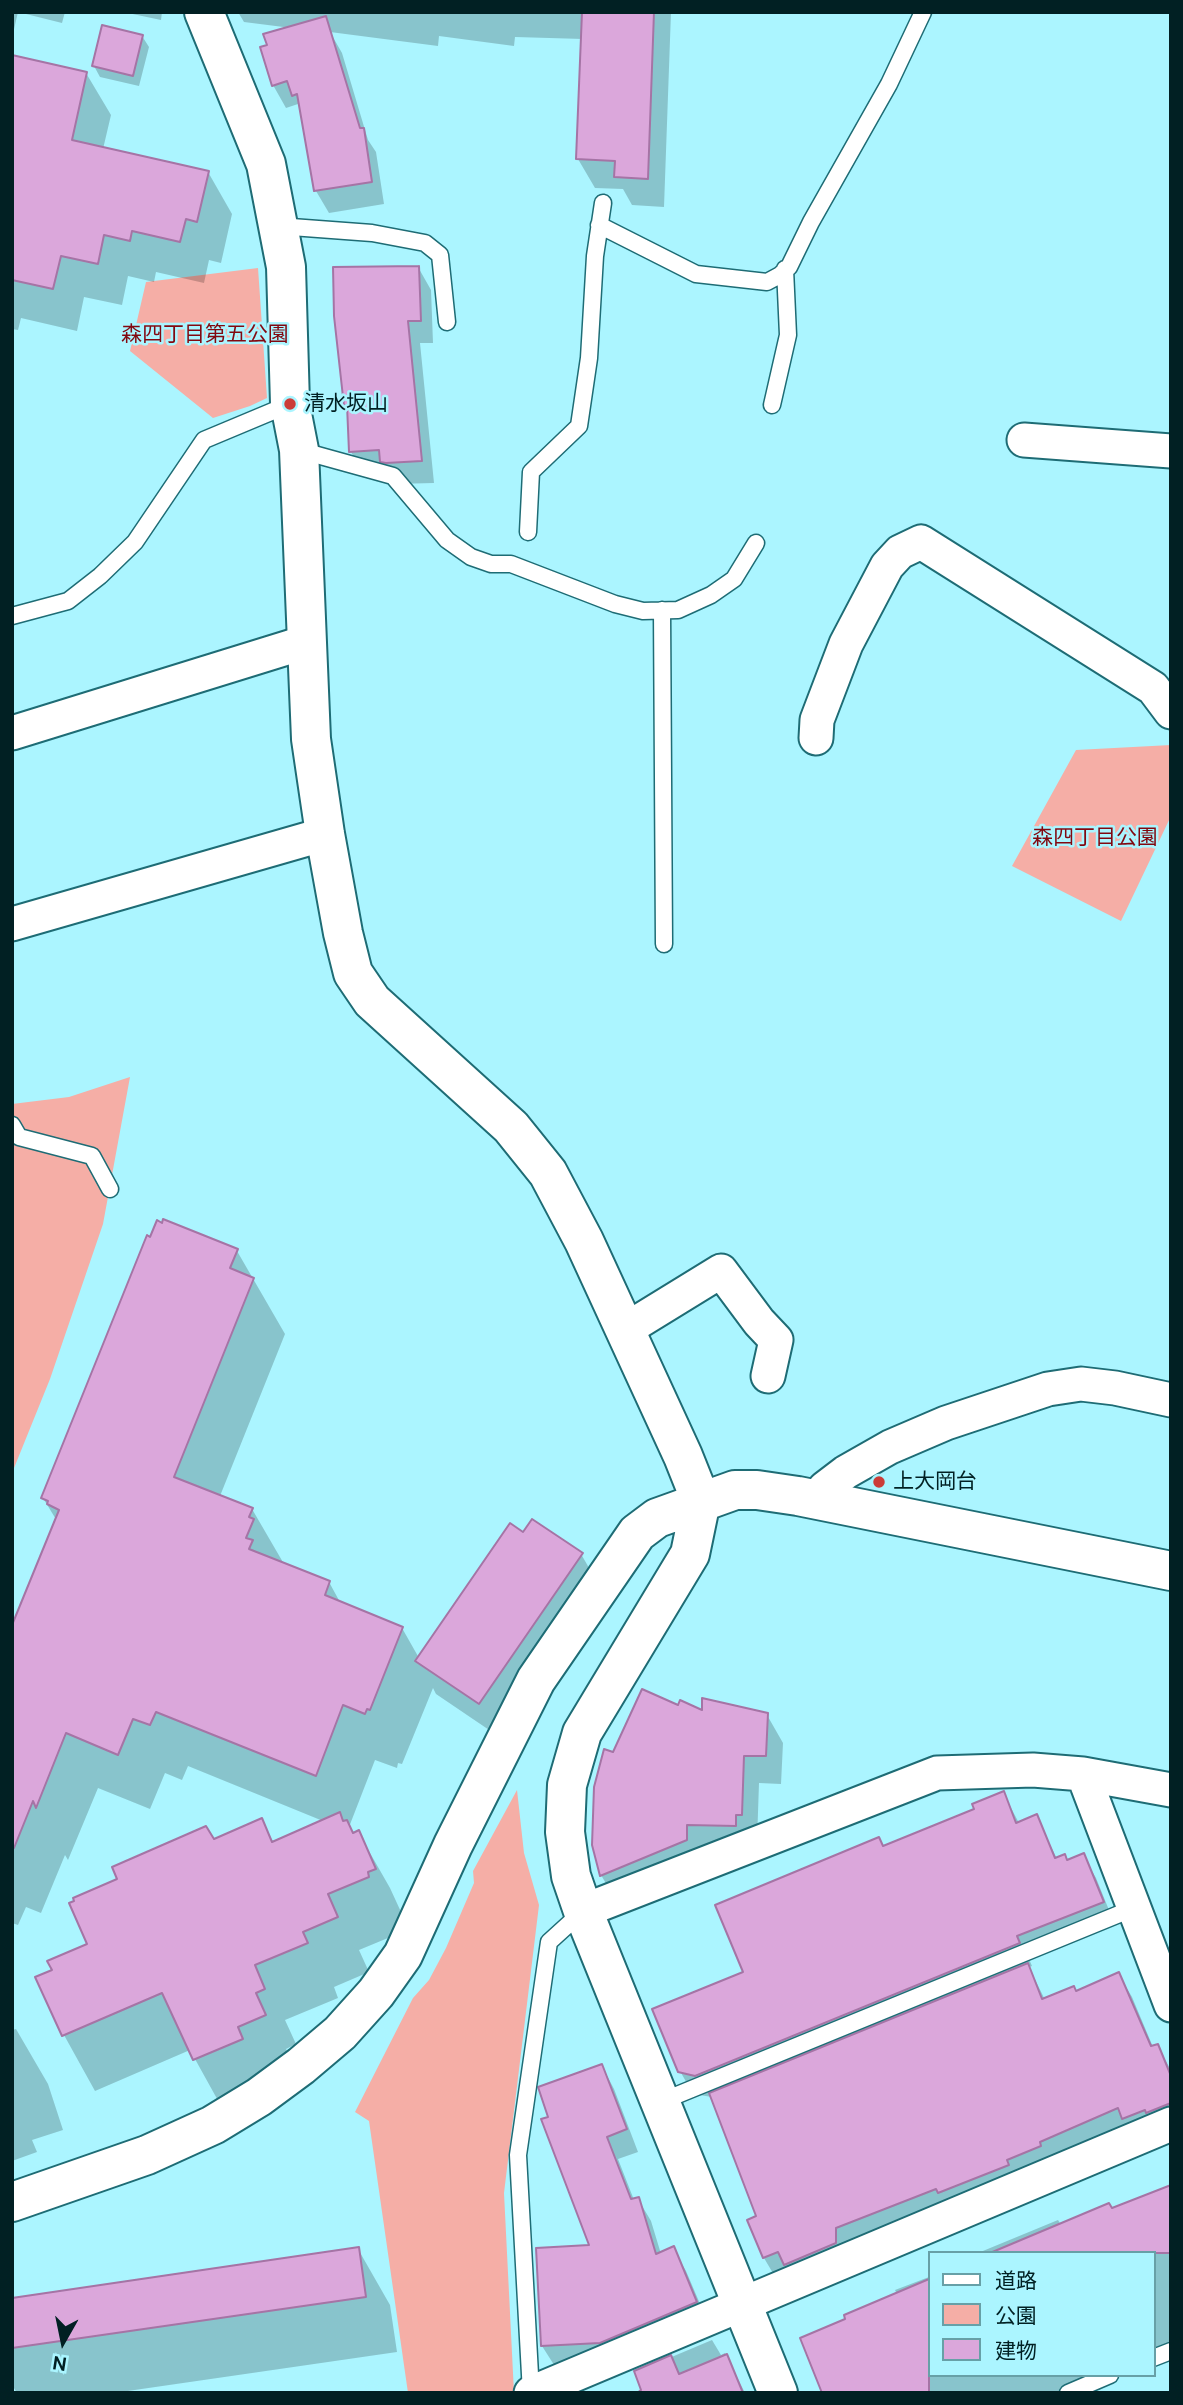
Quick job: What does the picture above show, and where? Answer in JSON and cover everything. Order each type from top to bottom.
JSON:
[{"type":"street","points":[[204,12],[266,164],[286,267],[290,404],[299,450],[311,740],[343,933],[354,973],[372,1001],[511,1128],[548,1173],[579,1230],[701,1501],[690,1554],[582,1733],[567,1785],[565,1832],[571,1876],[583,1911],[778,2393]]},
{"type":"street","points":[[1024,440],[1171,451]]},
{"type":"street","points":[[816,738],[817,720],[846,644],[887,566],[900,552],[921,542],[1153,688],[1171,712]]},
{"type":"street","points":[[12,733],[306,642]]},
{"type":"street","points":[[12,924],[325,834]]},
{"type":"street","points":[[625,1329],[721,1271],[775,1340],[768,1376]]},
{"type":"street","points":[[816,1499],[825,1488],[846,1472],[890,1447],[946,1423],[1048,1389],[1081,1384],[1171,1400]]},
{"type":"street","points":[[12,2202],[147,2155],[213,2125],[269,2089],[340,2033],[376,1993],[402,1955],[453,1845],[536,1680],[637,1533],[657,1518],[735,1490],[757,1490],[816,1499],[1171,1571]]},
{"type":"street","points":[[583,1911],[937,1773],[1033,1770],[1083,1774],[1171,1790]]},
{"type":"street","points":[[1083,1774],[1171,2005]]},
{"type":"street","points":[[531,2393],[1171,2124]]},
{"type":"lane","points":[[599,225],[696,274],[767,282],[789,267],[811,222],[889,84],[923,12]]},
{"type":"lane","points":[[528,532],[531,472],[579,426],[589,359],[595,256],[603,204]]},
{"type":"lane","points":[[278,226],[372,233],[425,243],[440,255],[447,322]]},
{"type":"lane","points":[[772,405],[788,335],[785,270]]},
{"type":"lane","points":[[12,616],[68,601],[100,576],[135,542],[204,440],[290,404]]},
{"type":"lane","points":[[299,450],[393,477],[447,540],[471,557],[491,564],[511,564],[615,604],[643,611],[678,610],[719,590],[734,579],[756,543]]},
{"type":"lane","points":[[662,610],[664,944]]},
{"type":"lane","points":[[12,1125],[19,1138],[92,1156],[110,1189]]},
{"type":"lane","points":[[660,2102],[1134,1908]]},
{"type":"lane","points":[[531,2393],[518,2155],[549,1942],[583,1911]]},
{"type":"lane","points":[[1068,2393],[1106,2377]]},
{"type":"green space","name":"森四丁目第五公園","points":[[258,268],[267,398],[213,418],[130,351],[146,282]]},
{"type":"green space","name":"森四丁目公園","points":[[1171,745],[1171,816],[1121,921],[1012,866],[1076,750]]},
{"type":"green space","points":[[130,1077],[103,1224],[50,1379],[12,1473],[12,1104],[69,1097]]},
{"type":"green space","points":[[517,1790],[524,1853],[539,1905],[504,2193],[514,2393],[408,2393],[369,2121],[355,2112],[413,1998],[429,1980],[446,1948],[474,1883],[473,1871]]},
{"type":"building","points":[[582,12],[654,12],[648,179],[614,177],[615,161],[576,159]]},
{"type":"building","points":[[326,16],[360,128],[364,128],[372,182],[314,191],[297,94],[292,96],[287,81],[272,86],[260,47],[267,45],[263,34]]},
{"type":"building","points":[[102,25],[143,35],[133,76],[92,66]]},
{"type":"building","points":[[12,55],[87,72],[72,140],[209,171],[197,222],[186,219],[180,242],[132,231],[130,241],[104,235],[98,264],[61,256],[53,289],[12,280]]},
{"type":"building","points":[[419,266],[421,321],[408,321],[422,461],[380,462],[379,450],[349,452],[347,405],[344,406],[334,316],[333,267]]},
{"type":"building","points":[[163,1219],[238,1249],[230,1268],[254,1278],[174,1477],[253,1508],[249,1517],[254,1519],[246,1538],[253,1540],[249,1549],[330,1581],[325,1595],[403,1627],[370,1710],[367,1709],[365,1714],[343,1705],[316,1776],[156,1712],[150,1725],[133,1719],[118,1755],[66,1733],[36,1808],[33,1801],[14,1848],[12,1625],[59,1510],[41,1498],[147,1235],[150,1237],[157,1220],[162,1223]]},
{"type":"building","points":[[532,1519],[583,1553],[479,1704],[415,1661],[510,1523],[523,1532]]},
{"type":"building","points":[[642,1689],[678,1705],[680,1700],[702,1710],[702,1698],[768,1713],[766,1756],[744,1756],[742,1815],[736,1815],[736,1826],[687,1825],[687,1840],[600,1876],[592,1845],[594,1787],[604,1749],[613,1752]]},
{"type":"building","points":[[1004,1791],[1016,1823],[1037,1814],[1055,1858],[1065,1854],[1067,1860],[1084,1853],[1104,1902],[1017,1936],[1020,1943],[695,2076],[678,2072],[652,2009],[743,1972],[715,1905],[879,1837],[883,1846],[974,1809],[972,1804]]},
{"type":"building","points":[[340,1812],[343,1821],[347,1820],[353,1833],[359,1830],[376,1869],[368,1872],[369,1877],[328,1894],[338,1917],[303,1932],[308,1943],[255,1965],[265,1989],[256,1993],[266,2015],[238,2027],[243,2039],[193,2060],[162,1993],[62,2036],[35,1977],[52,1970],[47,1961],[87,1944],[69,1903],[74,1901],[73,1898],[117,1879],[112,1867],[206,1826],[214,1839],[262,1818],[272,1842]]},
{"type":"building","points":[[1028,1963],[1042,1999],[1074,1986],[1076,1991],[1119,1972],[1151,2046],[1158,2044],[1171,2076],[1171,2103],[1122,2119],[1118,2108],[1040,2142],[1041,2146],[1007,2160],[1009,2165],[938,2193],[936,2189],[836,2228],[836,2243],[784,2265],[778,2252],[763,2258],[747,2220],[756,2216],[709,2093]]},
{"type":"building","points":[[602,2064],[627,2129],[607,2137],[631,2199],[639,2197],[656,2254],[674,2246],[697,2302],[600,2343],[541,2346],[536,2248],[589,2245],[541,2119],[548,2117],[538,2087]]},
{"type":"building","points":[[1171,2185],[1171,2253],[995,2251],[1109,2203],[1112,2208]]},
{"type":"building","points":[[359,2247],[366,2297],[12,2348],[12,2298]]},
{"type":"building","points":[[928,2279],[929,2393],[822,2393],[800,2338],[845,2319],[844,2315]]},
{"type":"building","points":[[727,2354],[743,2393],[637,2393],[641,2390],[634,2371],[671,2355],[679,2374]]},
{"type":"place","name":"清水坂山","points":[[290,404]]},
{"type":"place","name":"上大岡台","points":[[879,1482]]}]
